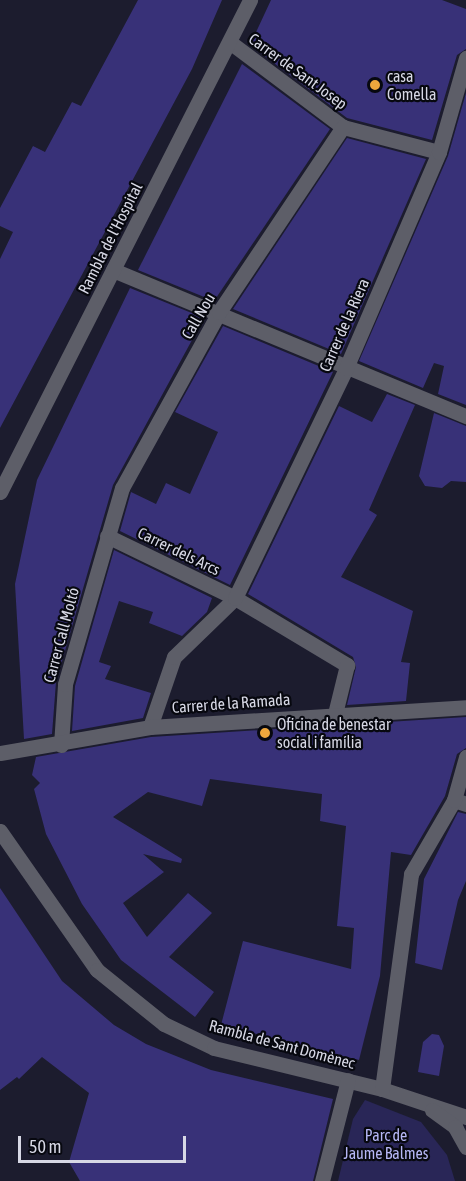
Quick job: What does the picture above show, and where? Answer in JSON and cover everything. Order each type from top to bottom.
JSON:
[{"type":"street","name":"Rambla de l'Hospital","points":[[0,492],[231,43],[250,0]]},
{"type":"street","name":"Carrer de Sant Josep","points":[[231,43],[343,127]]},
{"type":"street","name":"Carrer de la Riera","points":[[235,598],[346,368],[439,152],[466,58]]},
{"type":"street","points":[[343,127],[439,152]]},
{"type":"street","name":"Call Nou","points":[[107,536],[122,488],[219,312],[343,127]]},
{"type":"street","points":[[113,270],[466,416]]},
{"type":"street","name":"Carrer dels Arcs","points":[[107,536],[235,598],[347,665],[335,714]]},
{"type":"street","name":"Carrer Call Moltó","points":[[61,745],[65,684],[107,536]]},
{"type":"street","points":[[150,727],[174,657],[235,598]]},
{"type":"street","name":"Carrer de la Ramada","points":[[0,753],[61,745],[150,727],[466,707]]},
{"type":"street","points":[[382,1089],[411,874],[460,802],[466,757]]},
{"type":"street","name":"Rambla de Sant Domènec","points":[[2,840],[97,970],[164,1024],[214,1048],[382,1089],[466,1117]]},
{"type":"street","points":[[322,1181],[348,1080]]},
{"type":"street","points":[[418,1100],[455,1127],[466,1147]]},
{"type":"green space","name":"Parc de Jaume Balmes","points":[[365,1100],[421,1122],[447,1155],[455,1181],[338,1181],[353,1119]]},
{"type":"building","points":[[138,0],[222,0],[192,69],[0,428],[0,259],[13,232],[0,226],[0,208],[33,146],[45,152],[72,102],[81,106]]},
{"type":"building","name":"casa Comella","points":[[271,0],[442,0],[466,9],[466,49],[457,55],[432,140],[347,118],[250,45]]},
{"type":"building","points":[[242,64],[330,129],[214,301],[138,270]]},
{"type":"building","points":[[466,93],[466,405],[438,394],[444,366],[434,363],[423,388],[359,361],[448,156]]},
{"type":"building","points":[[347,138],[426,159],[341,354],[233,309]]},
{"type":"building","points":[[130,288],[204,318],[113,485],[56,682],[52,734],[24,739],[15,584],[37,480]]},
{"type":"building","points":[[223,326],[333,372],[230,585],[120,531],[131,492],[156,504],[166,483],[190,494],[218,432],[175,412]]},
{"type":"building","points":[[387,394],[415,405],[369,510],[377,515],[341,577],[413,611],[401,662],[410,663],[406,701],[347,705],[356,667],[353,657],[248,594],[339,406],[372,422]]},
{"type":"building","points":[[434,413],[466,426],[466,482],[451,481],[442,488],[425,486],[419,476]]},
{"type":"building","points":[[114,550],[212,598],[207,612],[182,636],[149,623],[153,612],[119,601],[99,662],[111,666],[105,679],[151,693],[143,718],[72,731],[75,686]]},
{"type":"building","points":[[466,717],[466,748],[457,754],[445,796],[411,855],[391,852],[380,976],[359,1060],[221,1025],[243,941],[351,969],[354,928],[337,926],[346,826],[320,821],[322,794],[210,779],[202,806],[148,792],[113,817],[182,859],[181,863],[143,854],[164,872],[123,903],[147,937],[188,893],[212,913],[169,957],[214,992],[195,1017],[121,960],[82,904],[46,834],[34,789],[40,783],[32,775],[36,757],[151,737]]},
{"type":"building","points":[[458,812],[466,814],[466,881],[458,900],[442,970],[415,963],[424,879]]},
{"type":"building","points":[[0,888],[62,981],[114,1025],[146,1044],[211,1070],[333,1099],[313,1181],[80,1181],[69,1162],[89,1093],[42,1057],[19,1079],[17,1077],[0,1090]]},
{"type":"building","points":[[432,1034],[439,1035],[444,1046],[439,1076],[418,1072],[423,1042]]},
{"type":"place","name":"casa Comella","points":[[375,85]]},
{"type":"place","name":"Oficina de benestar social i família","points":[[265,733]]}]
